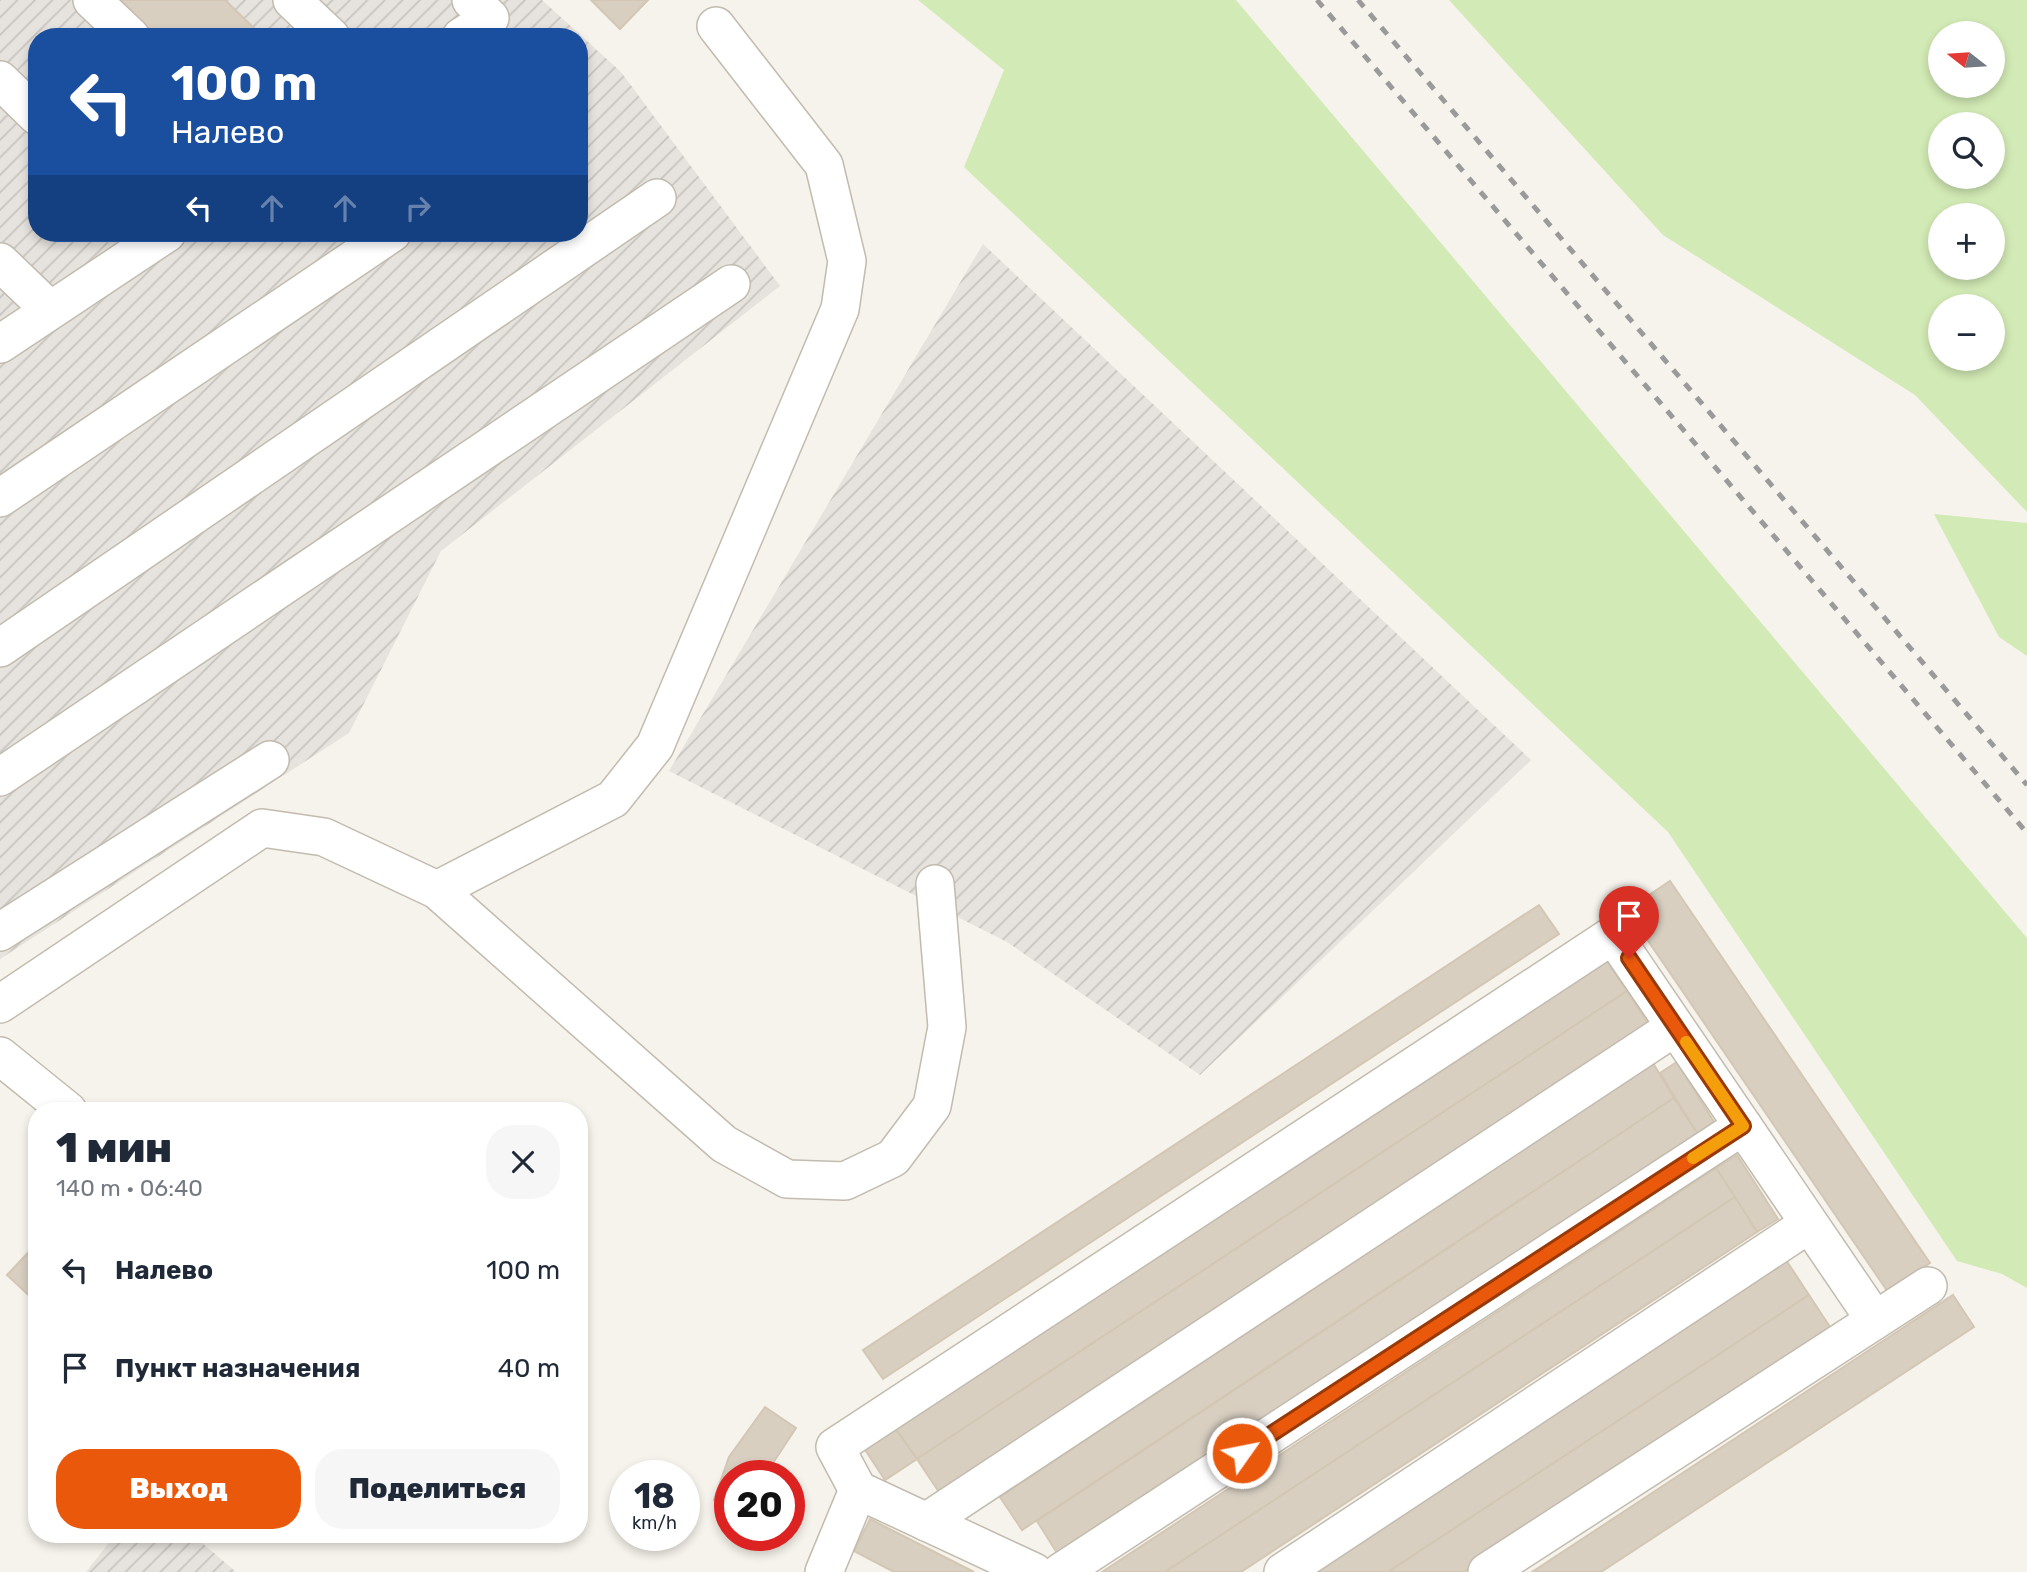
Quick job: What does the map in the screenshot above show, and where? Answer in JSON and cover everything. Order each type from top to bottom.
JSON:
[{"type":"lane","points":[[92,0],[122,28]]},
{"type":"lane","points":[[292,0],[322,28]]},
{"type":"lane","points":[[471,0],[490,18],[475,28]]},
{"type":"lane","points":[[437,890],[613,799],[655,746],[840,309],[847,261],[824,164],[716,26]]},
{"type":"lane","points":[[0,80],[28,107]]},
{"type":"lane","points":[[0,648],[657,198]]},
{"type":"lane","points":[[0,344],[150,242]]},
{"type":"lane","points":[[0,498],[379,242]]},
{"type":"lane","points":[[0,262],[50,310]]},
{"type":"lane","points":[[0,778],[731,284]]},
{"type":"lane","points":[[0,932],[270,760]]},
{"type":"lane","points":[[0,1004],[262,828],[324,837],[437,890],[724,1144],[787,1179],[845,1181],[893,1158],[933,1106],[947,1027],[935,884]]},
{"type":"lane","points":[[1034,1572],[858,1490],[835,1447],[1613,935],[1875,1321]]},
{"type":"lane","points":[[926,1522],[1675,1027]]},
{"type":"lane","points":[[0,1056],[57,1102]]},
{"type":"lane","points":[[1061,1572],[1743,1126]]},
{"type":"lane","points":[[1283,1572],[1809,1224]]},
{"type":"lane","points":[[1487,1572],[1928,1286]]},
{"type":"lane","points":[[824,1572],[858,1490]]},
{"type":"shaded area","points":[[0,0],[542,0],[573,28],[28,28],[28,242],[588,242],[588,42],[621,72],[780,286],[441,551],[349,733],[0,959]]},
{"type":"shaded area","points":[[983,244],[1531,760],[1200,1075],[1007,942],[669,771]]},
{"type":"shaded area","points":[[109,1543],[202,1543],[236,1572],[86,1572]]},
{"type":"green space","points":[[918,0],[1236,0],[2027,938],[2027,1288],[2002,1274],[1957,1261],[1668,832],[964,167],[1004,70]]},
{"type":"green space","points":[[1449,0],[2027,0],[2027,512],[1915,395],[1663,235]]},
{"type":"green space","points":[[1934,514],[2027,523],[2027,656],[1999,637]]},
{"type":"building","points":[[102,0],[225,0],[254,28],[130,28]]},
{"type":"building","points":[[591,0],[648,0],[620,29]]},
{"type":"building","points":[[1670,881],[1930,1263],[1888,1292],[1627,910]]},
{"type":"building","points":[[1539,905],[1559,934],[883,1379],[863,1350]]},
{"type":"building","points":[[1606,960],[1627,991],[917,1459],[895,1428]]},
{"type":"building","points":[[1627,991],[1648,1023],[939,1492],[917,1459]]},
{"type":"building","points":[[1677,1062],[1714,1122],[1697,1133],[1660,1073]]},
{"type":"building","points":[[1653,1063],[1674,1098],[1022,1530],[1000,1497]]},
{"type":"building","points":[[1674,1098],[1697,1133],[1059,1556],[1037,1521]]},
{"type":"building","points":[[1737,1155],[1778,1219],[1757,1232],[1716,1168]]},
{"type":"building","points":[[1716,1168],[1735,1197],[1165,1572],[1102,1572]]},
{"type":"building","points":[[1735,1197],[1757,1232],[1241,1572],[1165,1572]]},
{"type":"building","points":[[28,1253],[28,1295],[7,1275]]},
{"type":"building","points":[[1786,1260],[1809,1295],[1388,1572],[1312,1572]]},
{"type":"building","points":[[1809,1295],[1832,1330],[1464,1572],[1388,1572]]},
{"type":"building","points":[[1953,1295],[1974,1327],[1601,1572],[1532,1572]]},
{"type":"building","points":[[765,1407],[796,1428],[775,1460],[728,1460]]},
{"type":"building","points":[[895,1428],[917,1459],[885,1480],[864,1448]]},
{"type":"building","points":[[870,1519],[974,1572],[894,1572],[854,1551]]},
{"type":"railway","points":[[1317,0],[2027,833]]},
{"type":"railway","points":[[1358,0],[2027,785]]},
{"type":"slow traffic","points":[[1686,1042],[1743,1126],[1693,1158]]},
{"type":"route","points":[[1242,1453],[1743,1126],[1629,958]]}]
